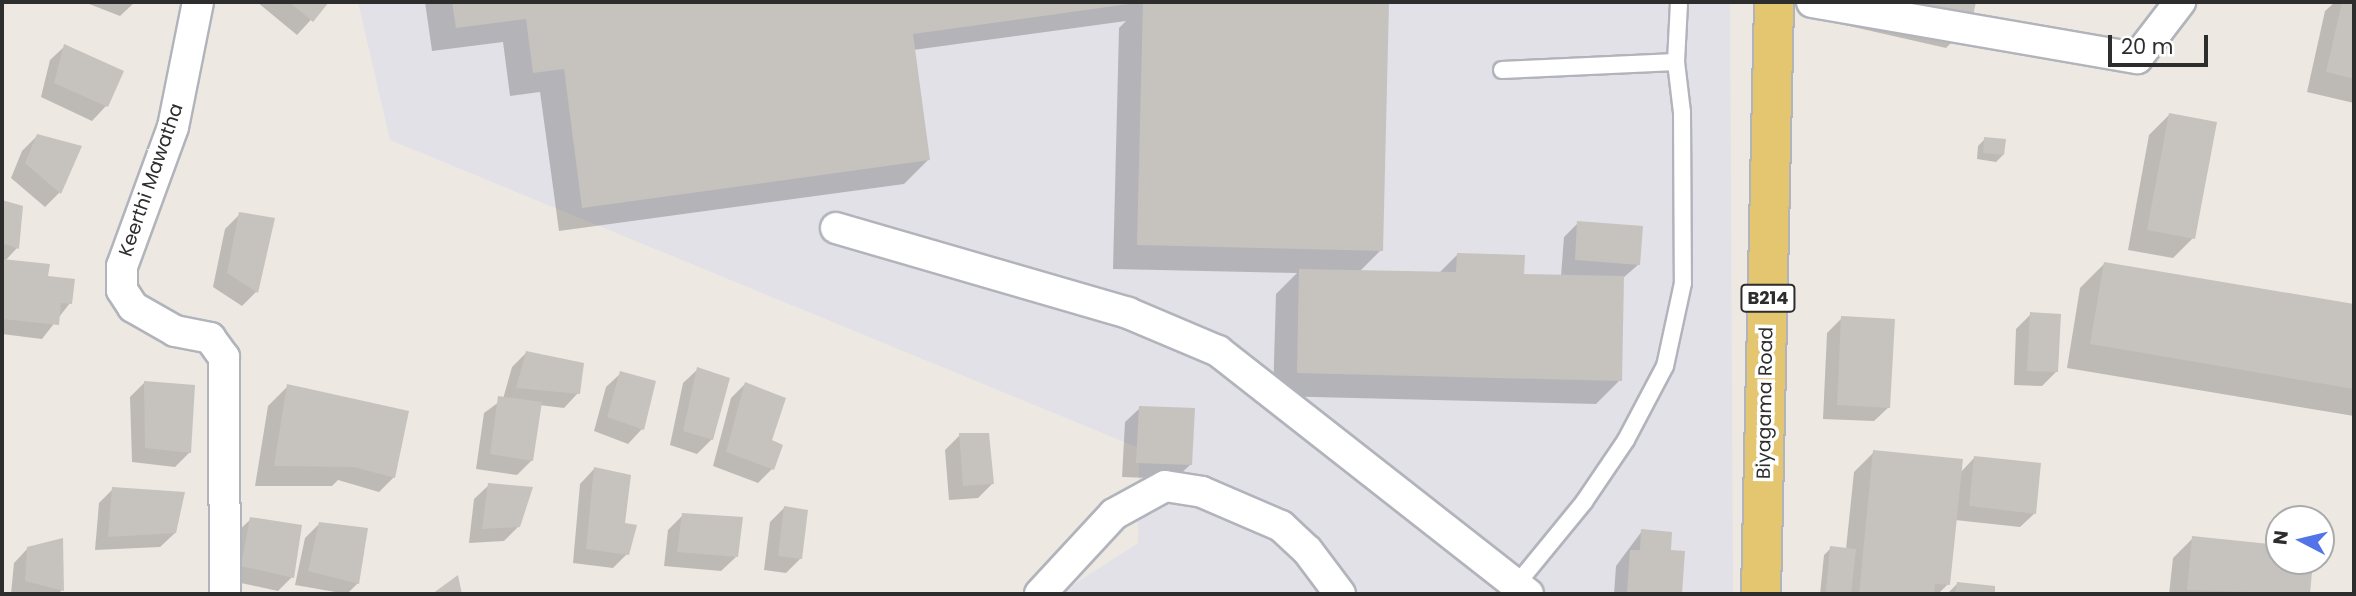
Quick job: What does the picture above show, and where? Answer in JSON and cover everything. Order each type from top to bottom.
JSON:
[{"type":"main road","name":"Biyagama Road","points":[[1761,594],[1774,2]]},
{"type":"street","name":"Keerthi Mawatha","points":[[198,2],[173,127],[122,266],[122,290],[133,307],[175,331],[210,338],[224,357],[225,594]]},
{"type":"street","points":[[1812,2],[2137,58],[2180,2]]},
{"type":"street","points":[[836,228],[1128,313],[1219,351],[1522,589]]},
{"type":"street","points":[[1040,594],[1114,514],[1165,486],[1202,492],[1281,526],[1307,550],[1340,594]]},
{"type":"lane","points":[[1522,589],[1626,440],[1665,366],[1683,283],[1682,112],[1676,62],[1679,2]]},
{"type":"lane","points":[[1502,70],[1676,62]]},
{"type":"shaded area","points":[[358,2],[1730,2],[1733,594],[1059,594],[1138,543],[1139,448],[390,140]]},
{"type":"building","points":[[289,2],[329,2],[313,22]]},
{"type":"building","points":[[452,2],[1136,3],[913,34],[930,160],[582,208],[564,69],[533,73],[526,19],[456,28]]},
{"type":"building","points":[[1143,2],[1389,2],[1383,251],[1137,245]]},
{"type":"building","points":[[1874,2],[1976,2],[1971,25]]},
{"type":"building","points":[[2342,2],[2354,2],[2354,79],[2326,72]]},
{"type":"building","points":[[64,44],[124,71],[108,107],[54,83]]},
{"type":"building","points":[[2169,113],[2217,122],[2195,239],[2147,230]]},
{"type":"building","points":[[37,134],[82,146],[61,194],[25,163]]},
{"type":"building","points":[[1984,137],[2006,139],[2004,155],[1983,153]]},
{"type":"building","points":[[2,200],[23,206],[19,249],[2,243]]},
{"type":"building","points":[[239,212],[275,218],[258,293],[227,273]]},
{"type":"building","points":[[1577,221],[1643,226],[1640,265],[1575,260]]},
{"type":"building","points":[[1457,253],[1525,255],[1524,274],[1624,276],[1622,381],[1297,373],[1299,269],[1456,272]]},
{"type":"building","points":[[2,259],[50,264],[48,276],[75,279],[72,304],[61,303],[59,325],[2,319]]},
{"type":"building","points":[[2104,262],[2354,304],[2354,389],[2090,344]]},
{"type":"building","points":[[2030,312],[2061,314],[2058,372],[2027,371]]},
{"type":"building","points":[[1841,316],[1895,319],[1890,408],[1837,405]]},
{"type":"building","points":[[526,351],[584,363],[580,394],[516,388]]},
{"type":"building","points":[[697,367],[730,378],[713,440],[683,431]]},
{"type":"building","points":[[620,371],[656,381],[644,430],[607,417]]},
{"type":"building","points":[[144,381],[195,385],[191,453],[145,448]]},
{"type":"building","points":[[745,382],[786,398],[772,440],[783,445],[774,470],[726,452]]},
{"type":"building","points":[[287,384],[409,411],[395,478],[354,467],[274,466]]},
{"type":"building","points":[[498,396],[542,402],[533,461],[490,454]]},
{"type":"building","points":[[1139,406],[1195,408],[1192,465],[1136,463]]},
{"type":"building","points":[[959,433],[989,433],[994,484],[963,486]]},
{"type":"building","points":[[1873,450],[1963,459],[1950,585],[1935,584],[1934,594],[1859,594]]},
{"type":"building","points":[[1974,456],[2041,463],[2036,514],[1969,506]]},
{"type":"building","points":[[594,467],[631,475],[625,523],[637,525],[629,555],[586,549]]},
{"type":"building","points":[[488,483],[533,487],[520,527],[482,529]]},
{"type":"building","points":[[112,487],[185,492],[176,533],[108,537]]},
{"type":"building","points":[[784,506],[808,510],[802,559],[778,556]]},
{"type":"building","points":[[682,513],[743,517],[738,557],[677,552]]},
{"type":"building","points":[[250,517],[302,525],[294,578],[241,566]]},
{"type":"building","points":[[319,522],[368,528],[359,584],[308,571]]},
{"type":"building","points":[[1641,529],[1672,532],[1671,550],[1685,551],[1682,594],[1627,592],[1630,550],[1640,550]]},
{"type":"building","points":[[2192,536],[2265,544],[2265,575],[2312,575],[2310,594],[2187,590]]},
{"type":"building","points":[[63,538],[64,591],[25,581],[27,547]]},
{"type":"building","points":[[1830,546],[1856,549],[1851,594],[1826,592]]},
{"type":"building","points":[[458,575],[462,594],[432,594]]},
{"type":"building","points":[[1957,582],[1995,586],[1995,594],[1955,594]]}]
